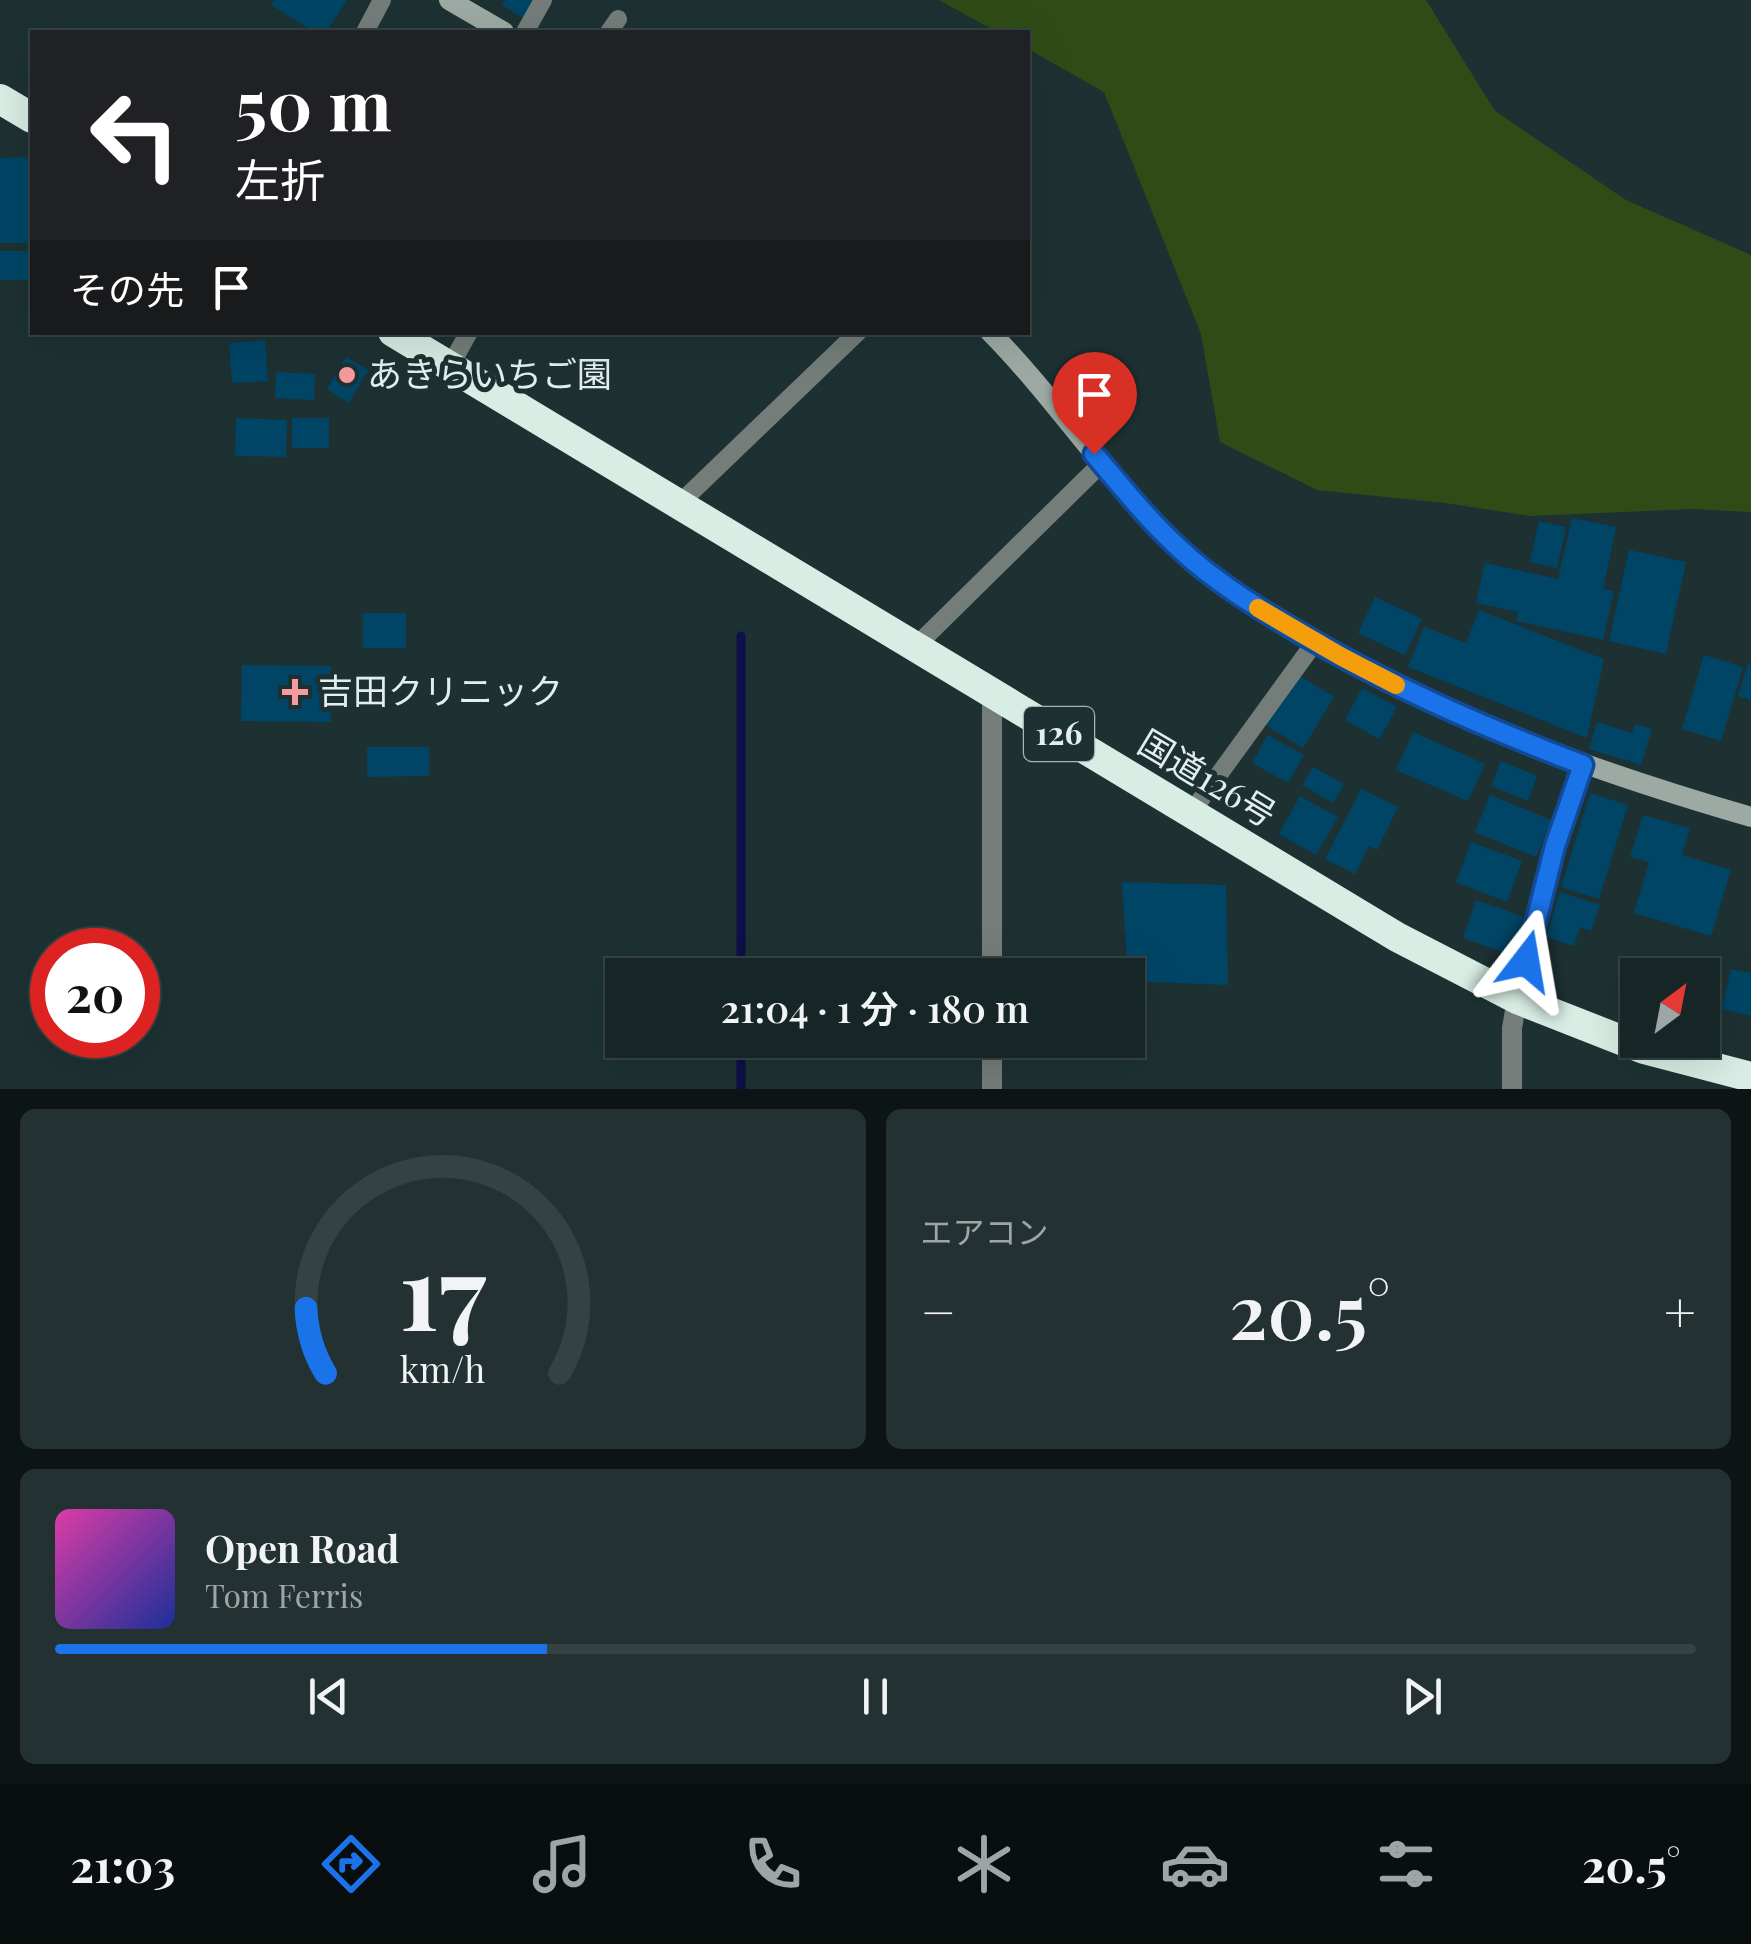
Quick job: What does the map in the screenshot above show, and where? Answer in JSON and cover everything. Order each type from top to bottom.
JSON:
[{"type":"highway","points":[[0,99],[30,117]]},
{"type":"highway","name":"国道126号","points":[[398,335],[1396,938],[1517,1000],[1644,1049],[1751,1077]]},
{"type":"street","points":[[449,0],[501,30]]},
{"type":"street","points":[[993,335],[1135,504],[1182,552],[1255,606],[1451,713],[1583,765],[1751,818]]},
{"type":"street","points":[[992,693],[992,958]]},
{"type":"street","points":[[1512,1089],[1512,1028],[1517,1000]]},
{"type":"street","points":[[992,1058],[992,1089]]},
{"type":"lane","points":[[365,30],[382,0]]},
{"type":"lane","points":[[525,30],[543,0]]},
{"type":"lane","points":[[450,366],[467,335]]},
{"type":"lane","points":[[679,504],[855,335]]},
{"type":"lane","points":[[915,646],[1102,463]]},
{"type":"lane","points":[[1191,814],[1315,642]]},
{"type":"lane","points":[[1517,1000],[1555,846],[1583,765]]},
{"type":"green space","points":[[939,0],[1426,0],[1495,111],[1626,200],[1751,255],[1751,512],[1692,509],[1531,516],[1317,490],[1220,442],[1201,334],[1104,92],[1030,50],[1030,30],[993,30]]},
{"type":"building","points":[[274,0],[347,0],[327,30],[311,30],[271,5]]},
{"type":"building","points":[[505,0],[535,0],[523,18],[502,5]]},
{"type":"building","points":[[30,157],[30,243],[0,243],[0,158]]},
{"type":"building","points":[[0,251],[30,251],[30,280],[0,280]]},
{"type":"building","points":[[265,340],[268,381],[232,383],[229,343]]},
{"type":"building","points":[[346,357],[368,370],[349,403],[327,389]]},
{"type":"building","points":[[276,372],[315,374],[314,400],[275,398]]},
{"type":"building","points":[[236,418],[287,420],[286,457],[235,456]]},
{"type":"building","points":[[292,418],[329,418],[329,448],[292,448]]},
{"type":"building","points":[[1572,518],[1616,527],[1603,589],[1614,591],[1603,640],[1516,621],[1518,612],[1476,603],[1485,563],[1558,579]]},
{"type":"building","points":[[1539,521],[1566,527],[1557,568],[1530,562]]},
{"type":"building","points":[[1629,550],[1686,562],[1666,654],[1609,641]]},
{"type":"building","points":[[1375,597],[1422,619],[1405,655],[1358,633]]},
{"type":"building","points":[[1479,610],[1604,659],[1587,738],[1408,667],[1424,627],[1466,643]]},
{"type":"building","points":[[363,613],[406,613],[406,648],[363,648]]},
{"type":"building","points":[[1704,655],[1743,667],[1721,741],[1682,729]]},
{"type":"building","points":[[1748,664],[1751,665],[1751,700],[1738,696]]},
{"type":"building","points":[[242,665],[331,666],[331,722],[241,721]]},
{"type":"building","points":[[1297,674],[1334,697],[1303,748],[1265,725]]},
{"type":"building","points":[[1362,688],[1397,707],[1379,739],[1345,720]]},
{"type":"building","points":[[1597,722],[1632,733],[1635,724],[1652,729],[1641,765],[1589,749]]},
{"type":"building","points":[[1413,732],[1485,764],[1468,801],[1396,770]]},
{"type":"building","points":[[1268,735],[1304,755],[1288,783],[1252,763]]},
{"type":"building","points":[[367,747],[429,747],[429,776],[367,777]]},
{"type":"building","points":[[1501,761],[1537,776],[1528,801],[1491,786]]},
{"type":"building","points":[[1313,767],[1344,784],[1333,803],[1302,785]]},
{"type":"building","points":[[1361,789],[1398,807],[1377,850],[1369,846],[1355,874],[1325,859]]},
{"type":"building","points":[[1590,793],[1628,805],[1599,899],[1561,887]]},
{"type":"building","points":[[1490,795],[1551,820],[1536,857],[1475,832]]},
{"type":"building","points":[[1300,796],[1338,817],[1316,855],[1279,834]]},
{"type":"building","points":[[1643,815],[1690,828],[1682,855],[1731,870],[1711,936],[1634,913],[1649,862],[1630,857]]},
{"type":"building","points":[[1471,842],[1522,861],[1507,902],[1456,882]]},
{"type":"building","points":[[1122,882],[1226,885],[1228,985],[1145,982],[1145,958],[1127,958]]},
{"type":"building","points":[[1560,892],[1600,905],[1591,931],[1580,927],[1574,946],[1546,937]]},
{"type":"building","points":[[1476,900],[1533,920],[1520,958],[1463,938]]},
{"type":"building","points":[[1731,969],[1751,973],[1751,1016],[1722,1009]]},
{"type":"waterway","points":[[741,636],[741,958]]},
{"type":"waterway","points":[[741,1058],[741,1089]]},
{"type":"slow traffic","points":[[1258,608],[1396,685]]},
{"type":"place","name":"あきらいちご園","points":[[347,375]]},
{"type":"place","name":"吉田クリニック","points":[[295,692]]},
{"type":"route","points":[[1094,454],[1182,552],[1255,606],[1342,657],[1451,713],[1583,765],[1555,846],[1526,961]]}]
